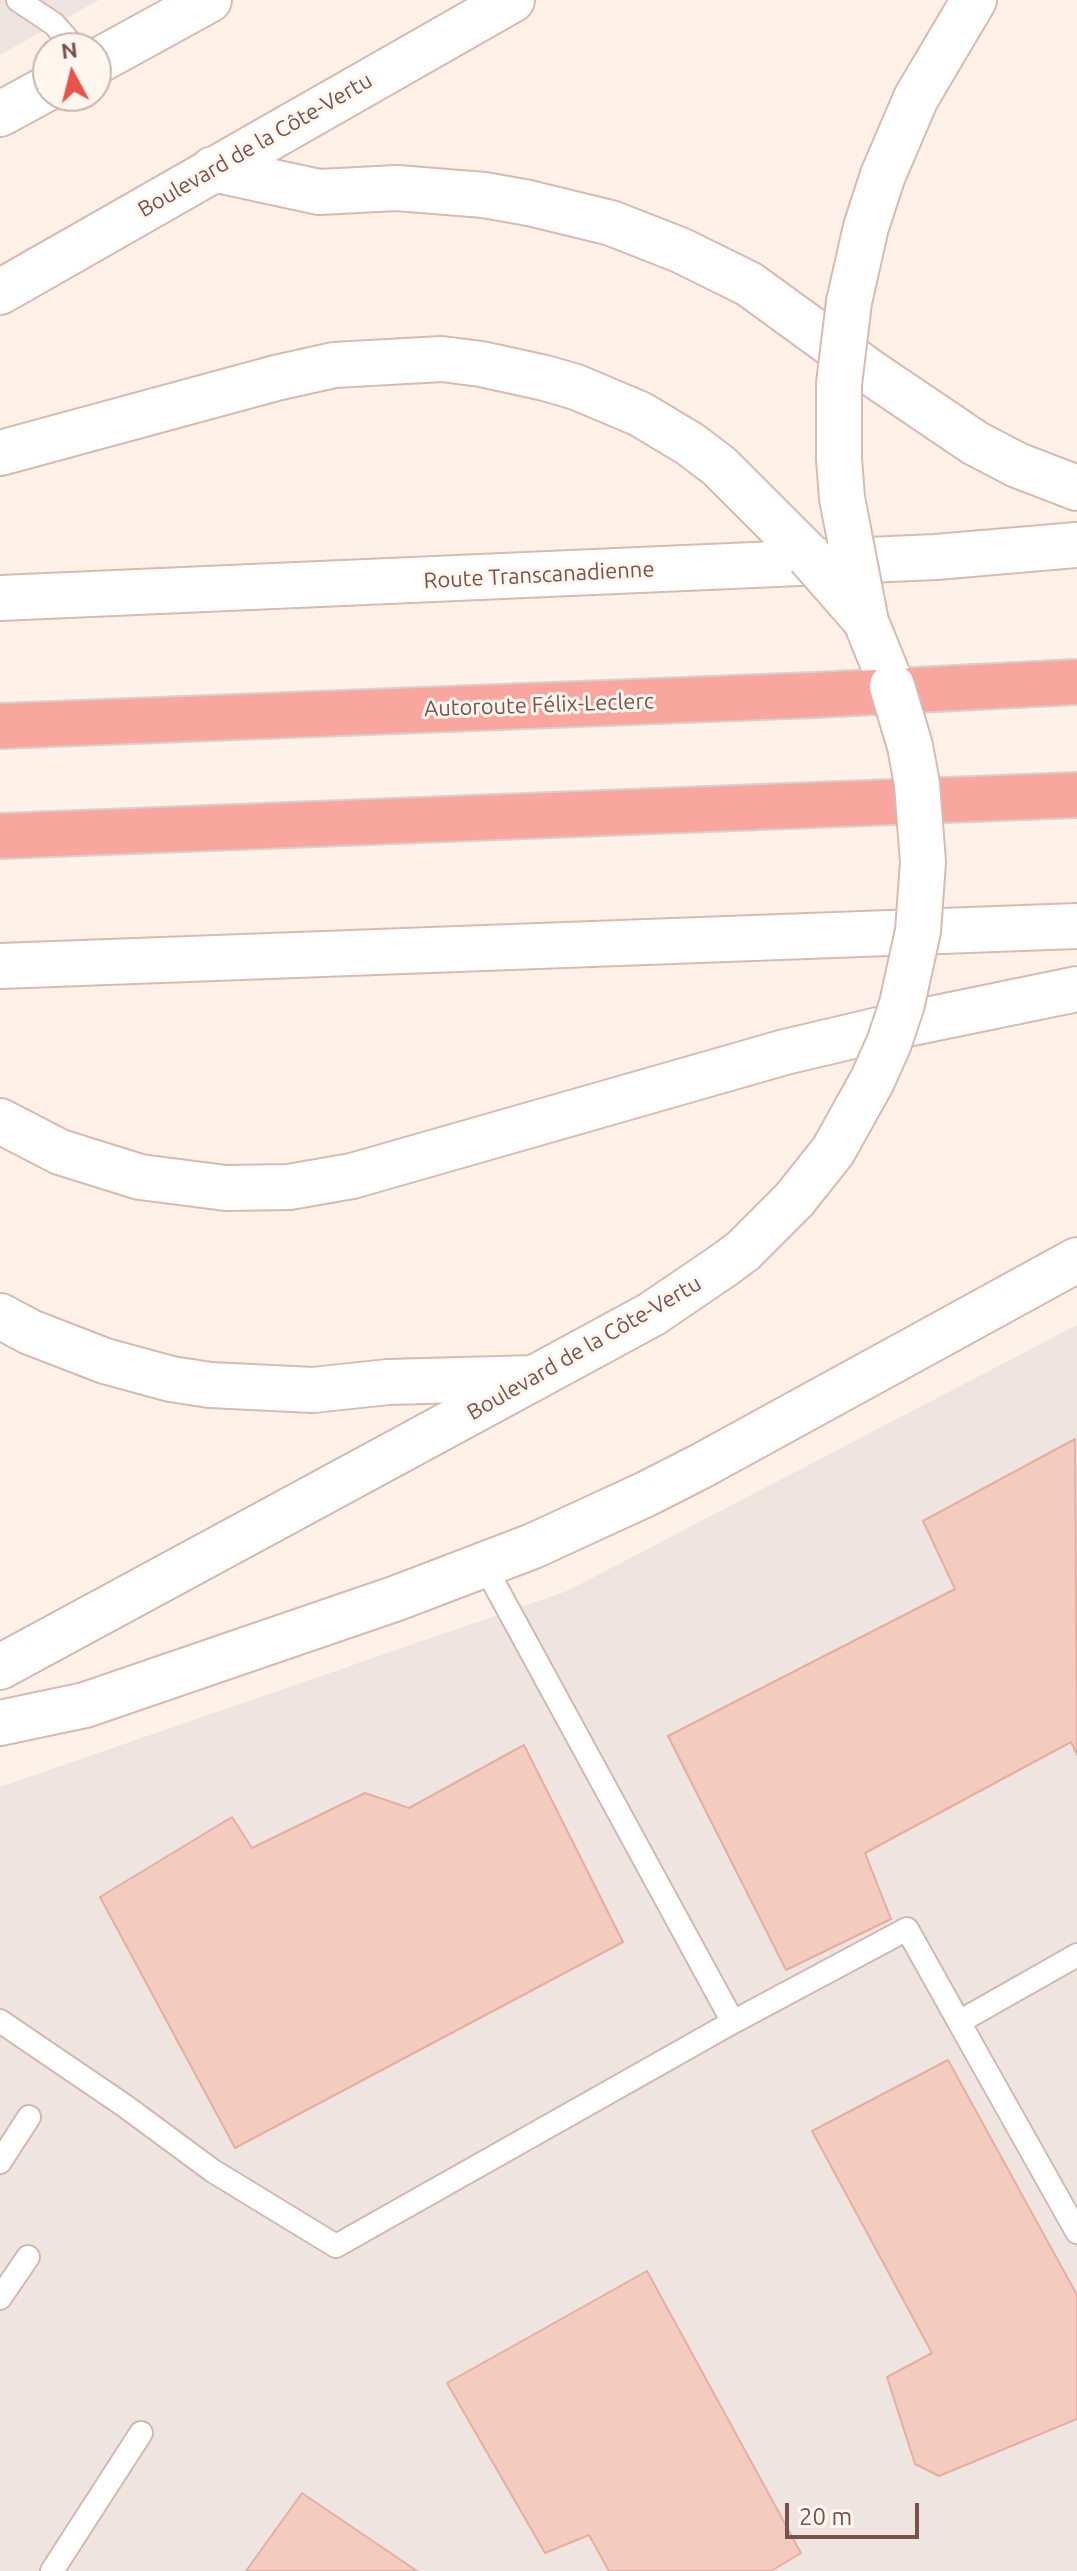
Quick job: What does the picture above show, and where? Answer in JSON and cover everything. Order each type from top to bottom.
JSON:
[{"type":"highway","name":"Autoroute Félix-Leclerc","points":[[0,726],[1077,682]]},
{"type":"highway","points":[[0,836],[1077,795]]},
{"type":"main road","points":[[112,53],[209,0]]},
{"type":"main road","name":"Boulevard de la Côte-Vertu","points":[[0,292],[512,0]]},
{"type":"main road","name":"Boulevard de la Côte-Vertu","points":[[0,1667],[652,1314],[743,1251],[794,1200],[833,1151],[872,1081],[889,1043],[910,971],[923,896],[919,797],[901,711],[866,622],[842,498],[839,384],[842,340],[866,227],[883,175],[916,98],[974,0]]},
{"type":"main road","points":[[0,114],[32,97]]},
{"type":"main road","points":[[213,169],[319,192],[397,188],[484,195],[611,223],[680,250],[749,284],[904,396],[975,443],[1017,465],[1077,488]]},
{"type":"main road","points":[[0,453],[334,365],[442,359],[481,364],[545,378],[610,400],[665,428],[719,466],[776,521],[866,622]]},
{"type":"main road","name":"Route Transcanadienne","points":[[0,598],[920,558],[1077,545]]},
{"type":"main road","points":[[0,966],[1077,926]]},
{"type":"main road","points":[[0,1121],[60,1152],[140,1177],[226,1188],[263,1188],[352,1176],[785,1052],[1077,989]]},
{"type":"main road","points":[[0,1723],[85,1705],[484,1565],[646,1494],[1077,1260]]},
{"type":"main road","points":[[0,1316],[30,1332],[105,1361],[171,1379],[210,1385],[313,1390],[388,1382],[534,1378]]},
{"type":"lane","points":[[18,0],[61,32]]},
{"type":"lane","points":[[484,1565],[733,2022]]},
{"type":"lane","points":[[0,2021],[125,2106],[213,2171],[336,2246],[733,2022],[907,1929],[1077,2232]]},
{"type":"lane","points":[[959,2022],[1077,1955]]},
{"type":"lane","points":[[0,2162],[29,2117]]},
{"type":"lane","points":[[0,2298],[28,2257]]},
{"type":"lane","points":[[52,2571],[141,2433]]},
{"type":"shaded area","points":[[0,0],[99,0],[41,32],[32,32],[32,37],[0,55]]},
{"type":"shaded area","points":[[1077,1325],[1077,2571],[0,2571],[0,1787],[567,1591]]},
{"type":"building","points":[[1075,1439],[1077,1755],[1071,1742],[865,1853],[891,1919],[786,1970],[668,1736],[955,1589],[923,1521]]},
{"type":"building","points":[[524,1745],[623,1942],[235,2148],[100,1897],[232,1817],[252,1848],[365,1793],[409,1808]]},
{"type":"building","points":[[948,2060],[1077,2295],[1077,2419],[939,2476],[915,2464],[887,2377],[932,2353],[812,2131]]},
{"type":"building","points":[[647,2271],[801,2553],[771,2571],[609,2571],[589,2535],[545,2553],[447,2383]]},
{"type":"building","points":[[302,2493],[417,2571],[246,2571]]}]
